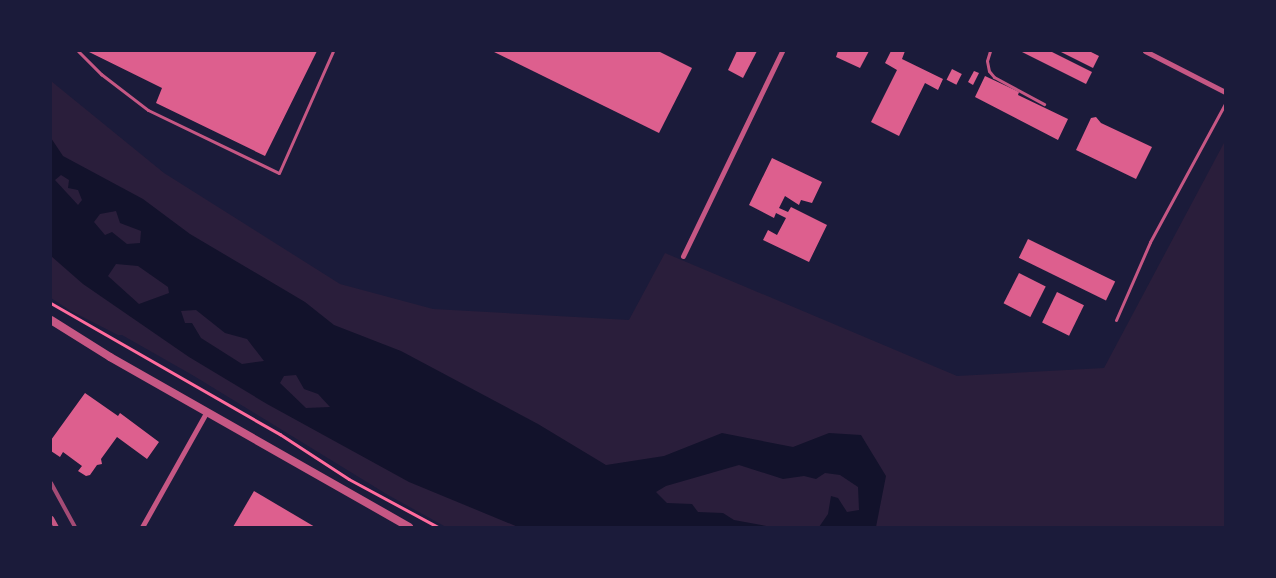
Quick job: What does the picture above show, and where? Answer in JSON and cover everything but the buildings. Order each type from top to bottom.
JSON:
[{"type":"street","points":[[683,256],[782,51]]},
{"type":"street","points":[[1145,51],[1225,92]]},
{"type":"street","points":[[51,320],[110,357],[409,527]]},
{"type":"street","points":[[142,527],[207,411]]},
{"type":"street","points":[[51,518],[56,527]]},
{"type":"lane","points":[[78,51],[100,74],[148,110],[279,173],[333,51]]},
{"type":"lane","points":[[990,51],[987,61],[989,71],[994,77],[1044,104]]},
{"type":"lane","points":[[1116,320],[1150,242],[1225,104]]},
{"type":"path","points":[[51,303],[280,434],[349,479],[438,527]]},
{"type":"shaded area","points":[[51,81],[164,173],[340,284],[433,309],[629,320],[665,253],[957,376],[1104,368],[1225,141],[1225,527],[446,527],[388,495],[194,376],[122,335],[118,335],[71,311],[51,298]]},
{"type":"shaded area","points":[[51,138],[63,156],[143,199],[190,234],[305,302],[334,325],[401,351],[538,424],[606,465],[664,456],[722,433],[793,447],[829,433],[861,435],[886,476],[876,527],[819,527],[828,514],[831,496],[838,498],[847,512],[859,510],[858,487],[840,475],[825,473],[816,479],[804,476],[783,479],[739,465],[666,486],[656,492],[667,503],[692,504],[698,512],[723,513],[734,520],[772,527],[518,527],[409,482],[267,404],[189,357],[83,284],[51,256]],"holes":[[[61,175],[69,180],[68,188],[78,190],[82,200],[78,205],[55,180]],[[116,211],[120,223],[141,231],[140,243],[127,244],[112,232],[105,235],[94,222],[100,214]],[[116,264],[138,266],[168,287],[169,293],[139,304],[108,276]],[[196,310],[225,333],[247,339],[264,361],[242,364],[201,338],[192,323],[185,323],[181,311]],[[296,375],[304,389],[318,394],[330,407],[306,408],[280,383],[284,376]]]},
{"type":"railway","points":[[51,483],[75,527]]}]
